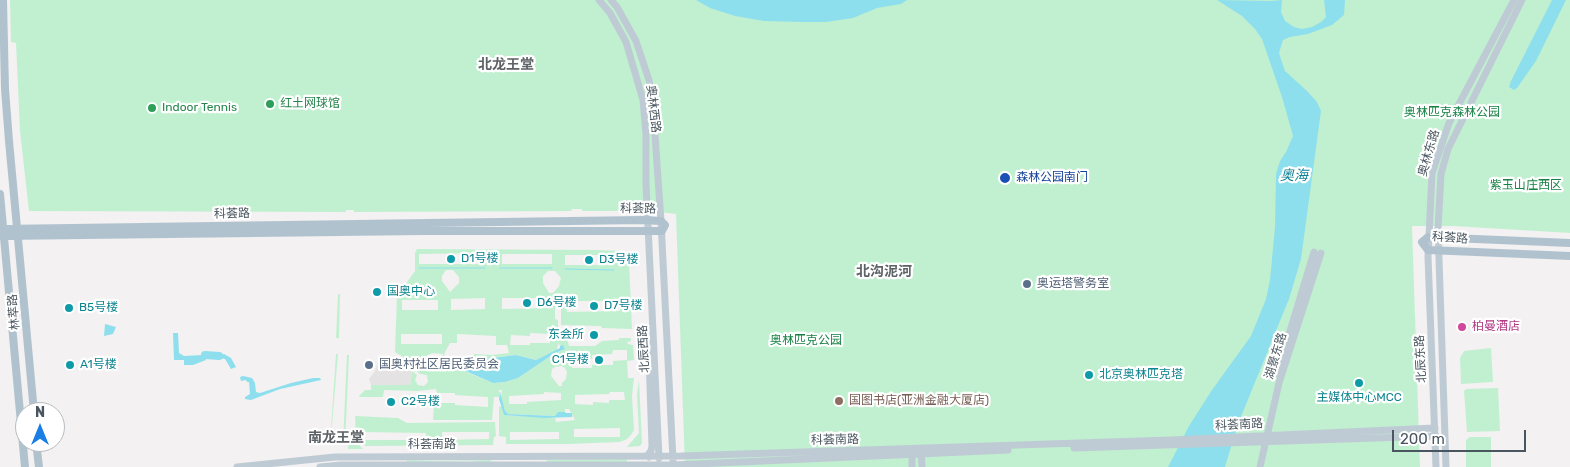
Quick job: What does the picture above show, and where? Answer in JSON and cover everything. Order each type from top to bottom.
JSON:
[{"type":"main road","name":"林萃路","points":[[3,0],[5,89],[33,402]]},
{"type":"main road","name":"林萃路","points":[[0,194],[2,233],[6,254],[25,467]]},
{"type":"main road","points":[[1,207],[15,206]]},
{"type":"main road","name":"科荟路","points":[[2,233],[18,232],[649,220],[661,220],[665,225],[662,230],[18,232]]},
{"type":"main road","name":"科荟路","points":[[1570,243],[1438,238],[1428,238],[1422,242],[1428,250],[1570,256]]},
{"type":"main road","points":[[6,254],[20,254]]},
{"type":"main road","points":[[37,452],[39,467]]},
{"type":"street","name":"奥林西路","points":[[598,0],[610,13],[626,42],[641,91],[646,134],[650,230]]},
{"type":"street","name":"奥林西路","points":[[611,0],[618,7],[636,41],[649,80],[661,220]]},
{"type":"street","name":"奥林东路","points":[[1428,238],[1432,173],[1449,123],[1514,0]]},
{"type":"street","name":"奥林东路","points":[[1439,250],[1441,174],[1448,149],[1522,0]]},
{"type":"street","name":"北辰西路","points":[[650,230],[659,456],[661,466]]},
{"type":"street","name":"北辰西路","points":[[662,230],[672,456],[675,465]]},
{"type":"street","name":"北辰东路","points":[[1428,250],[1436,467]]},
{"type":"street","name":"北辰东路","points":[[1439,250],[1446,467]]},
{"type":"street","name":"湖景东路","points":[[1260,467],[1275,379],[1317,252]]},
{"type":"street","points":[[654,334],[649,356],[652,450],[647,456],[661,466]]},
{"type":"street","name":"科荟南路","points":[[1264,438],[1435,428]]},
{"type":"street","name":"科荟南路","points":[[237,467],[335,457],[672,456],[921,452],[1264,438],[1436,436]]},
{"type":"street","name":"湖景东路","points":[[1256,467],[1264,438]]},
{"type":"street","points":[[659,440],[664,457],[675,465]]},
{"type":"street","points":[[912,452],[912,467]]},
{"type":"street","name":"科荟南路","points":[[320,467],[341,465],[586,464],[661,466],[766,464],[912,452]]},
{"type":"street","points":[[921,452],[922,467]]},
{"type":"street","points":[[766,453],[766,464]]},
{"type":"street","points":[[628,466],[631,460],[629,456]]},
{"type":"street","points":[[334,462],[388,461],[409,457]]},
{"type":"shaded area","points":[[388,358],[407,362],[408,369],[412,371],[410,385],[371,385],[369,379],[375,371],[378,361]]},
{"type":"green space","name":"奥林匹克森林公园","points":[[10,0],[1570,0],[1570,233],[1453,226],[1412,226],[1420,467],[685,467],[676,214],[637,209],[637,211],[582,211],[582,209],[572,209],[571,211],[354,212],[354,210],[346,210],[346,212],[29,211],[20,131],[16,43],[11,42]]},
{"type":"green space","points":[[417,249],[620,251],[629,262],[632,329],[561,325],[561,293],[555,294],[555,319],[558,320],[558,329],[565,332],[569,346],[595,346],[602,341],[631,338],[631,341],[627,342],[633,345],[634,360],[627,361],[628,378],[634,378],[632,396],[634,430],[631,435],[620,442],[506,444],[506,437],[499,436],[499,406],[502,407],[504,415],[555,418],[556,422],[575,420],[569,409],[565,409],[565,412],[558,412],[556,416],[508,414],[501,399],[502,390],[498,390],[500,392],[499,397],[494,397],[492,420],[433,420],[434,403],[455,403],[455,405],[488,407],[488,397],[437,393],[436,389],[417,391],[384,390],[383,397],[359,397],[365,390],[371,390],[371,385],[410,385],[412,371],[417,375],[415,380],[418,385],[424,386],[428,382],[427,375],[420,374],[413,368],[413,361],[395,352],[397,296],[415,271],[415,253]],"holes":[[[483,253],[483,264],[419,264],[419,254]],[[502,254],[552,254],[552,264],[502,264]],[[565,255],[613,255],[614,265],[565,265]],[[446,270],[453,270],[459,277],[459,283],[450,292],[442,281],[442,276]],[[548,271],[555,271],[561,278],[559,286],[553,293],[549,293],[543,283],[543,276]],[[485,298],[485,309],[451,310],[451,299]],[[502,298],[552,298],[553,308],[502,309]],[[402,300],[438,300],[438,310],[402,310]],[[567,301],[620,301],[620,311],[567,312]],[[530,333],[550,334],[550,343],[530,343],[530,345],[510,345],[511,335],[530,336]],[[401,334],[442,334],[442,344],[401,344]],[[457,334],[496,336],[496,345],[507,345],[509,353],[460,356],[456,365],[450,366],[465,366],[485,359],[516,355],[536,360],[557,350],[558,343],[560,346],[563,345],[565,349],[555,353],[518,378],[493,383],[459,369],[442,371],[441,365],[450,343],[457,343]],[[613,350],[627,350],[627,360],[613,361],[613,365],[592,365],[592,368],[572,368],[572,359],[592,359],[592,355],[612,354]],[[432,353],[443,354],[439,365],[422,358]],[[561,366],[567,372],[566,379],[561,384],[563,386],[559,386],[551,376],[552,369],[555,367]],[[544,392],[561,393],[561,400],[509,404],[509,396],[544,394]],[[624,392],[625,400],[609,400],[609,403],[593,402],[593,405],[575,404],[575,395]],[[620,428],[620,437],[574,437],[574,429]],[[510,432],[559,432],[559,439],[510,440]]]},
{"type":"green space","points":[[338,294],[340,294],[339,338],[336,338]]},
{"type":"green space","points":[[1491,348],[1493,382],[1461,384],[1460,358],[1464,351]]},
{"type":"green space","points":[[336,354],[338,354],[330,448],[331,430]]},
{"type":"green space","points":[[347,355],[349,355],[345,443],[343,443]]},
{"type":"green space","points":[[639,380],[642,443],[640,446],[627,447],[639,433],[637,395]]},
{"type":"green space","points":[[1498,388],[1500,431],[1467,432],[1464,391],[1466,389]]},
{"type":"green space","points":[[355,416],[398,418],[407,423],[495,422],[496,436],[494,437],[493,445],[365,446],[358,441]],"holes":[[[363,432],[426,433],[426,440],[363,440]],[[442,432],[489,432],[489,439],[442,440]]]},
{"type":"green space","points":[[349,435],[363,449],[348,449]]},
{"type":"green space","points":[[1470,437],[1491,437],[1491,467],[1466,467],[1466,440]]},
{"type":"green space","points":[[627,459],[627,462],[549,463],[546,460]]},
{"type":"green space","points":[[406,460],[491,460],[491,463],[469,461],[408,463]]},
{"type":"water","points":[[696,0],[907,0],[901,4],[877,8],[853,18],[826,22],[801,22],[764,21],[735,16],[710,8]]},
{"type":"water","name":"奥海","points":[[1217,0],[1282,0],[1281,12],[1285,21],[1294,27],[1302,29],[1312,27],[1326,17],[1324,0],[1345,0],[1344,15],[1332,25],[1308,34],[1283,40],[1279,53],[1285,71],[1317,102],[1321,111],[1301,259],[1289,299],[1238,424],[1225,467],[1168,467],[1189,426],[1251,336],[1266,299],[1270,280],[1275,227],[1276,174],[1280,161],[1293,136],[1262,39],[1242,16]]},
{"type":"water","points":[[1552,0],[1566,0],[1536,61],[1514,90],[1509,87],[1511,81]]},
{"type":"water","points":[[105,324],[116,327],[113,334],[104,336]]},
{"type":"water","points":[[173,333],[178,333],[179,353],[184,356],[203,355],[206,360],[193,365],[184,365],[184,360],[174,360]]},
{"type":"water","points":[[563,345],[565,349],[555,353],[518,378],[505,382],[493,383],[463,370],[450,369],[450,366],[465,366],[485,359],[516,355],[536,360]]},
{"type":"water","points":[[224,354],[231,358],[236,367],[231,369],[225,359],[219,358]]},
{"type":"water","points":[[240,377],[252,378],[255,383],[256,392],[260,393],[313,378],[320,378],[321,380],[280,389],[251,400],[245,399],[250,394],[249,382],[246,380],[241,381]]},
{"type":"water","points":[[500,392],[505,411],[508,414],[555,416],[558,412],[565,412],[572,413],[572,417],[544,418],[504,415],[499,399]]},
{"type":"waterway","points":[[419,268],[485,268]]},
{"type":"waterway","points":[[500,268],[552,268]]},
{"type":"waterway","points":[[565,269],[614,270]]},
{"type":"waterway","points":[[205,355],[219,356]]},
{"type":"place","name":"红土网球馆","points":[[270,104]]},
{"type":"place","name":"Indoor Tennis","points":[[152,108]]},
{"type":"place","name":"森林公园南门","points":[[1005,178]]},
{"type":"place","name":"D1号楼","points":[[451,259]]},
{"type":"place","name":"D3号楼","points":[[589,260]]},
{"type":"place","name":"奥运塔警务室","points":[[1027,284]]},
{"type":"place","name":"国奥中心","points":[[377,292]]},
{"type":"place","name":"D6号楼","points":[[527,303]]},
{"type":"place","name":"D7号楼","points":[[594,306]]},
{"type":"place","name":"B5号楼","points":[[69,308]]},
{"type":"place","name":"柏曼酒店","points":[[1462,327]]},
{"type":"place","name":"东会所","points":[[594,335]]},
{"type":"place","name":"C1号楼","points":[[599,360]]},
{"type":"place","name":"A1号楼","points":[[70,365]]},
{"type":"place","name":"国奥村社区居民委员会","points":[[369,365]]},
{"type":"place","name":"北京奥林匹克塔","points":[[1089,375]]},
{"type":"place","name":"主媒体中心MCC","points":[[1359,383]]},
{"type":"place","name":"国图书店(亚洲金融大厦店)","points":[[839,401]]},
{"type":"place","name":"C2号楼","points":[[391,402]]},
{"type":"district","name":"北龙王堂","points":[[506,65]]},
{"type":"district","name":"北沟泥河","points":[[884,272]]},
{"type":"district","name":"南龙王堂","points":[[336,438]]},
{"type":"park label","name":"紫玉山庄西区","points":[[1526,186]]},
{"type":"park label","name":"奥林匹克公园","points":[[806,341]]}]
